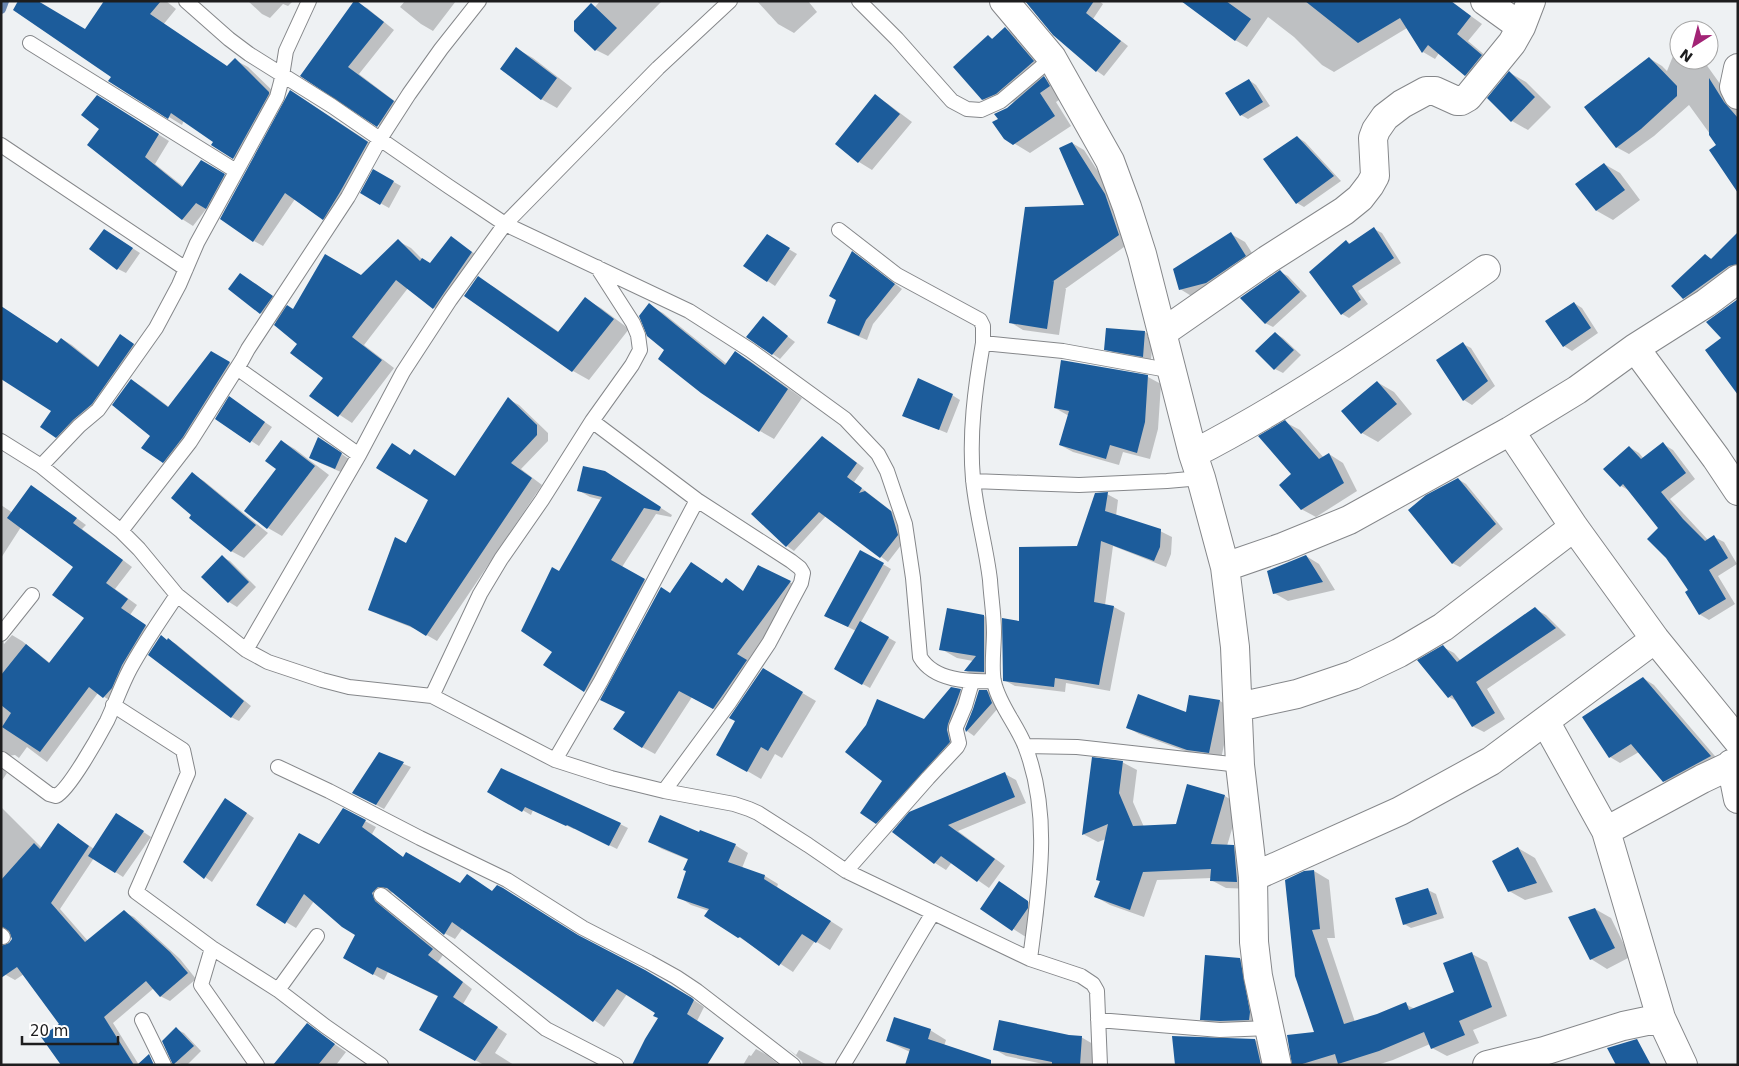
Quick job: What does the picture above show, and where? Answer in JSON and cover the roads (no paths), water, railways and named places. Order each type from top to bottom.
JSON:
[{"type":"street","points":[[1004,1],[1052,58],[1110,161],[1142,254],[1225,567],[1235,648],[1240,765],[1253,877],[1254,942],[1258,976],[1277,1065]]},
{"type":"street","points":[[1486,1],[1521,27]]},
{"type":"street","points":[[1162,333],[1360,198],[1375,176],[1373,138],[1379,124],[1385,117],[1402,104],[1426,91],[1436,91],[1456,101],[1465,100],[1512,43],[1532,1]]},
{"type":"street","points":[[1738,68],[1734,87],[1738,95]]},
{"type":"street","points":[[1197,466],[1223,438],[1331,375],[1486,270]]},
{"type":"street","points":[[1225,567],[1283,547],[1349,520],[1510,431],[1577,390],[1635,348],[1706,303],[1738,279]]},
{"type":"street","points":[[1635,348],[1738,491]]},
{"type":"street","points":[[1510,431],[1574,527],[1736,756],[1738,799]]},
{"type":"street","points":[[1238,707],[1297,694],[1353,675],[1399,653],[1443,627],[1574,527]]},
{"type":"street","points":[[1253,877],[1400,811],[1491,761],[1655,639]]},
{"type":"street","points":[[1545,720],[1606,832],[1661,1018],[1683,1065]]},
{"type":"street","points":[[1606,832],[1736,756]]},
{"type":"street","points":[[1487,1065],[1544,1051],[1623,1026],[1661,1018]]},
{"type":"lane","points":[[186,1],[249,54],[332,106],[505,224],[689,311],[750,350],[845,419],[878,454],[887,471],[905,524],[913,578],[920,657],[926,666],[946,676],[972,682],[994,681]]},
{"type":"lane","points":[[41,466],[79,426],[98,410],[156,328],[179,285],[197,244],[277,97],[286,51],[309,1]]},
{"type":"lane","points":[[121,532],[186,447],[352,189],[380,139],[440,49],[479,1]]},
{"type":"lane","points":[[246,650],[359,455],[403,372],[450,300],[505,224],[658,68],[730,1]]},
{"type":"lane","points":[[859,1],[897,39],[952,101],[967,109],[981,110],[1001,101],[1052,58]]},
{"type":"lane","points":[[30,43],[236,171]]},
{"type":"lane","points":[[1,145],[186,269]]},
{"type":"lane","points":[[839,230],[897,275],[980,320],[984,326],[971,442],[973,481],[990,577],[994,630],[994,681],[1025,746],[1035,778],[1041,810],[1042,849],[1040,883],[1030,959]]},
{"type":"lane","points":[[432,696],[480,594],[501,559],[542,500],[592,421],[632,365],[640,350],[634,322],[596,266]]},
{"type":"lane","points":[[983,343],[1063,351],[1173,371]]},
{"type":"lane","points":[[237,368],[359,455]]},
{"type":"lane","points":[[592,421],[697,500],[791,560],[800,568],[803,575],[801,583],[769,643],[730,702],[664,791]]},
{"type":"lane","points":[[1,440],[41,466],[121,532],[139,549],[177,594],[246,650],[268,662],[349,687],[432,696],[555,760],[611,778],[664,791],[734,804],[758,813],[846,871],[1030,959],[1082,976],[1093,984],[1097,991],[1100,1065]]},
{"type":"lane","points":[[973,481],[1079,485],[1167,482],[1197,466]]},
{"type":"lane","points":[[555,760],[601,681],[697,500]]},
{"type":"lane","points":[[2,759],[50,794],[58,796],[78,770],[107,721],[131,666],[177,594]]},
{"type":"lane","points":[[1,634],[32,595]]},
{"type":"lane","points":[[846,871],[957,747],[959,743],[956,727],[972,682]]},
{"type":"lane","points":[[113,705],[183,750],[188,773],[136,892],[212,948],[278,990],[381,1065]]},
{"type":"lane","points":[[1025,746],[1077,748],[1240,765]]},
{"type":"lane","points":[[278,767],[507,880],[583,928],[656,966],[697,991],[793,1065]]},
{"type":"lane","points":[[381,895],[546,1029],[616,1065]]},
{"type":"lane","points":[[843,1065],[905,957],[933,913]]},
{"type":"lane","points":[[278,990],[317,936]]},
{"type":"lane","points":[[212,948],[201,985],[257,1065]]},
{"type":"lane","points":[[142,1020],[164,1065]]},
{"type":"lane","points":[[1098,1020],[1220,1030],[1269,1028]]},
{"type":"waterway","points":[[1,9],[4,1]]}]
